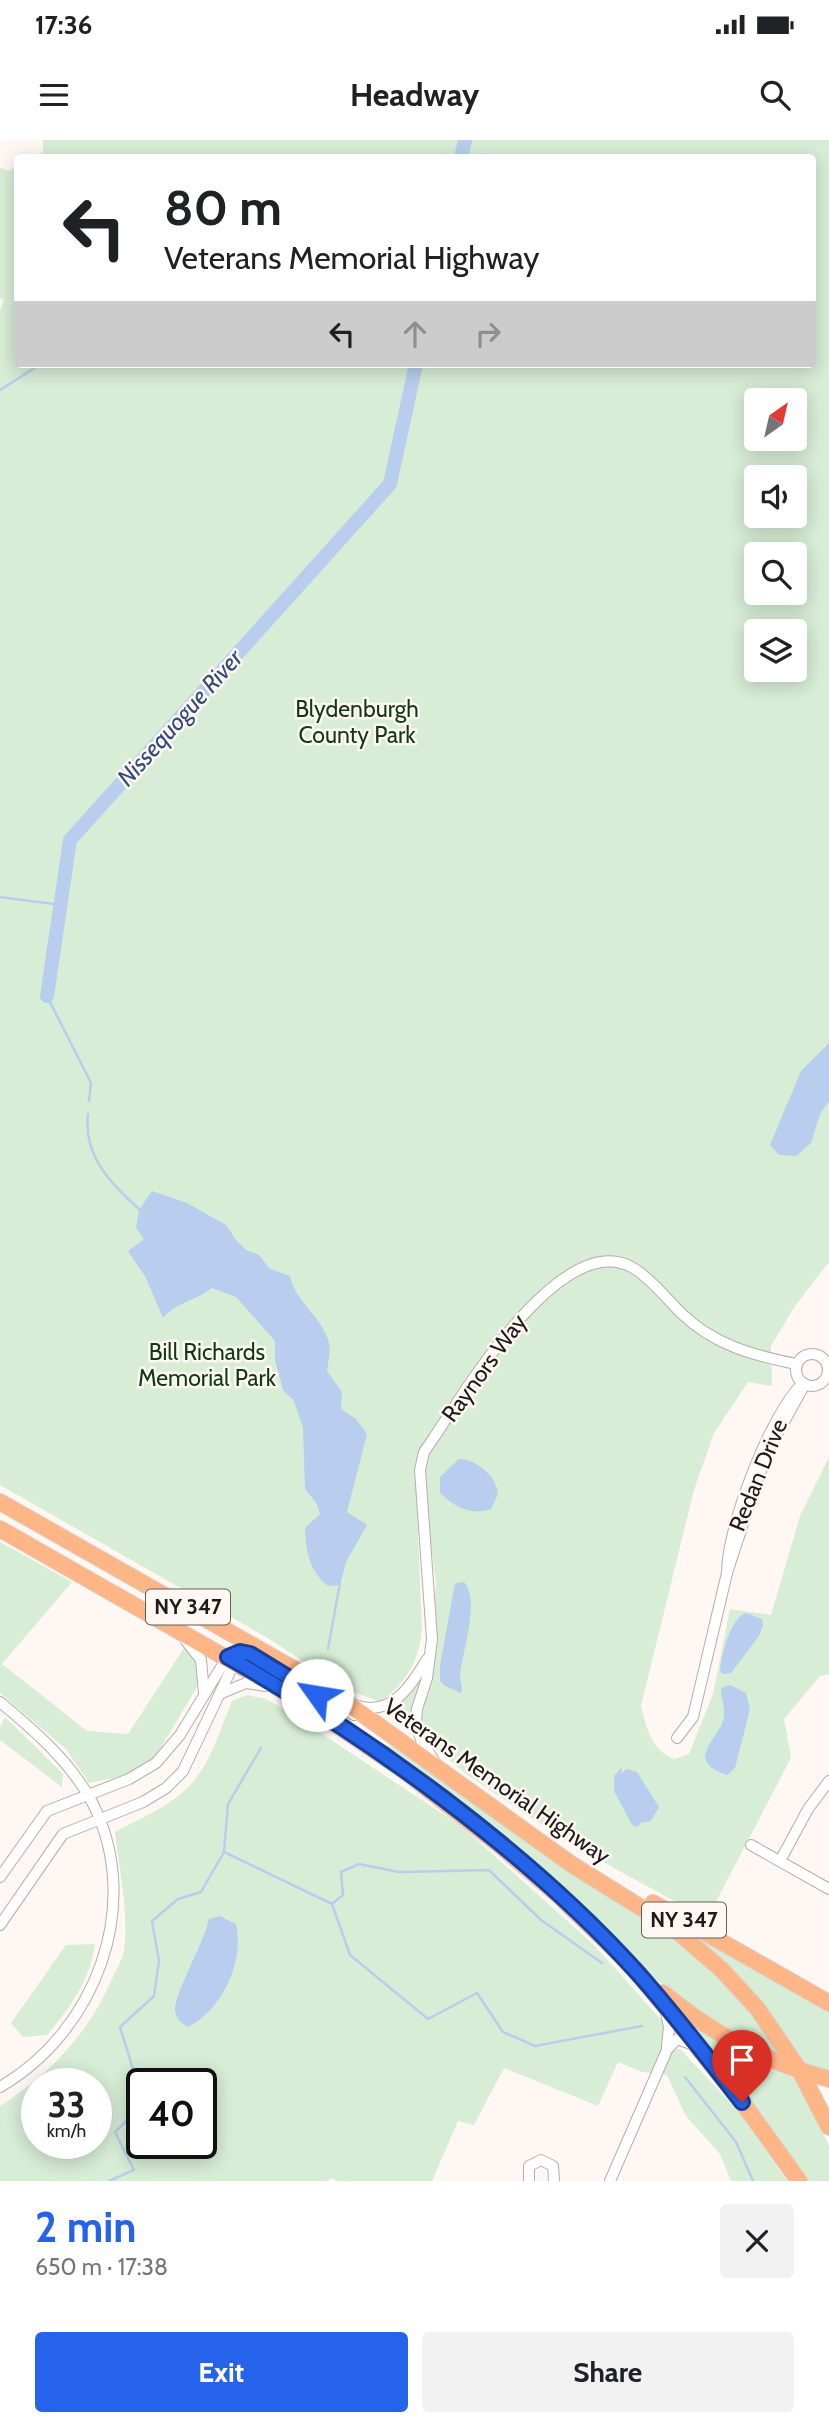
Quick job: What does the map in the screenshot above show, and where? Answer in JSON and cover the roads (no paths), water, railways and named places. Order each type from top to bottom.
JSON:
[{"type":"highway","name":"Veterans Memorial Highway","points":[[0,1502],[225,1628],[345,1701],[571,1864],[662,1920],[712,1960],[757,2008],[800,2071],[829,2127]]},
{"type":"highway","name":"Veterans Memorial Highway","points":[[0,1530],[233,1657],[402,1769],[502,1847],[552,1889],[635,1969],[700,2048],[799,2181]]},
{"type":"highway","name":"NY 347","points":[[538,1839],[829,2003]]},
{"type":"highway","name":"NY 347","points":[[635,1969],[711,2028],[763,2056],[829,2079]]},
{"type":"street","name":"Raynors Way","points":[[440,1769],[421,1740],[416,1723],[430,1654],[430,1587],[419,1487],[424,1452],[509,1331],[537,1299],[589,1265],[606,1262],[625,1265],[643,1276],[712,1339],[751,1354],[796,1364]]},
{"type":"street","points":[[825,1352],[827,1378],[819,1384],[804,1384],[796,1373],[796,1364],[807,1354],[825,1352]]},
{"type":"street","name":"Redan Drive","points":[[677,1738],[693,1717],[744,1507],[789,1400],[804,1384]]},
{"type":"street","points":[[172,1626],[201,1660],[204,1695]]},
{"type":"street","points":[[0,1925],[63,1834],[143,1802],[166,1788],[183,1771],[220,1695],[233,1657],[235,1641],[225,1628]]},
{"type":"street","points":[[0,1877],[43,1814],[135,1776],[156,1763],[175,1741],[204,1695],[233,1657],[250,1654],[332,1704],[383,1728]]},
{"type":"street","points":[[345,1701],[373,1709],[394,1702],[407,1690],[430,1654]]},
{"type":"street","points":[[220,1695],[246,1683],[286,1691]]},
{"type":"street","points":[[0,1702],[51,1746],[87,1794],[100,1820],[110,1859],[113,1899],[111,1928],[102,1965],[85,2001],[62,2033],[38,2059],[0,2087]]},
{"type":"street","points":[[780,1861],[808,1809],[829,1782]]},
{"type":"street","points":[[751,1845],[829,1889]]},
{"type":"street","points":[[664,2005],[669,2027],[667,2050]]},
{"type":"street","points":[[611,2181],[667,2050],[674,2040],[680,2039],[700,2048]]},
{"type":"street","points":[[529,2181],[529,2166],[541,2160],[553,2166],[555,2181]]},
{"type":"water","points":[[829,1043],[829,1101],[820,1114],[811,1143],[796,1156],[779,1155],[770,1145],[801,1071]]},
{"type":"water","points":[[152,1191],[187,1203],[226,1225],[246,1250],[259,1255],[270,1269],[290,1276],[297,1294],[326,1333],[330,1350],[327,1371],[342,1392],[341,1409],[356,1419],[367,1434],[347,1512],[367,1525],[346,1562],[340,1585],[328,1586],[322,1580],[308,1553],[305,1528],[320,1514],[317,1504],[305,1489],[303,1428],[294,1401],[283,1390],[275,1360],[275,1341],[236,1297],[212,1288],[175,1308],[163,1318],[146,1278],[128,1251],[144,1239],[136,1228],[139,1210]]},
{"type":"water","points":[[459,1459],[473,1462],[485,1470],[494,1481],[498,1494],[491,1509],[470,1511],[440,1493],[440,1477]]},
{"type":"water","points":[[464,1582],[469,1590],[471,1613],[460,1673],[461,1693],[440,1681],[440,1665],[455,1583]]},
{"type":"water","points":[[746,1613],[762,1619],[763,1626],[759,1636],[731,1673],[723,1674],[720,1671],[727,1638],[735,1622]]},
{"type":"water","points":[[730,1685],[746,1693],[750,1709],[735,1768],[727,1775],[707,1763],[705,1756],[724,1717],[721,1688]]},
{"type":"water","points":[[622,1767],[621,1774],[626,1769],[637,1772],[659,1807],[651,1821],[640,1823],[638,1827],[632,1825],[614,1791],[614,1776]]},
{"type":"water","points":[[220,1916],[236,1924],[238,1938],[234,1968],[221,1997],[200,2019],[188,2027],[176,2016],[176,2002],[209,1919]]},
{"type":"waterway","name":"Nissequogue River","points":[[462,154],[465,140]]},
{"type":"waterway","points":[[0,390],[35,368]]},
{"type":"waterway","name":"Nissequogue River","points":[[47,996],[70,840],[390,484],[415,368]]},
{"type":"waterway","points":[[0,897],[61,905]]},
{"type":"waterway","name":"Nissequogue River","points":[[47,996],[91,1083],[89,1101]]},
{"type":"waterway","name":"Nissequogue River","points":[[88,1114],[90,1143],[101,1168],[140,1210]]},
{"type":"waterway","points":[[328,1649],[340,1583]]},
{"type":"waterway","name":"Nissequogue River","points":[[133,2068],[120,2027],[154,1996],[159,1961],[152,1921],[178,1899],[201,1892],[224,1852],[228,1804],[261,1748]]},
{"type":"waterway","points":[[224,1852],[332,1904],[350,1955],[428,2019],[477,1993],[503,2032],[535,2046],[642,2026]]},
{"type":"waterway","points":[[333,1903],[343,1895],[341,1872],[359,1864],[399,1872],[489,1870],[541,1920],[602,1963]]},
{"type":"waterway","points":[[685,2077],[736,2142],[753,2181]]},
{"type":"waterway","name":"Nissequogue River","points":[[126,2121],[115,2132],[126,2154]]},
{"type":"waterway","name":"Nissequogue River","points":[[109,2181],[134,2170],[128,2159]]},
{"type":"park label","name":"Blydenburgh County Park","points":[[357,722]]},
{"type":"park label","name":"Bill Richards Memorial Park","points":[[207,1365]]}]
